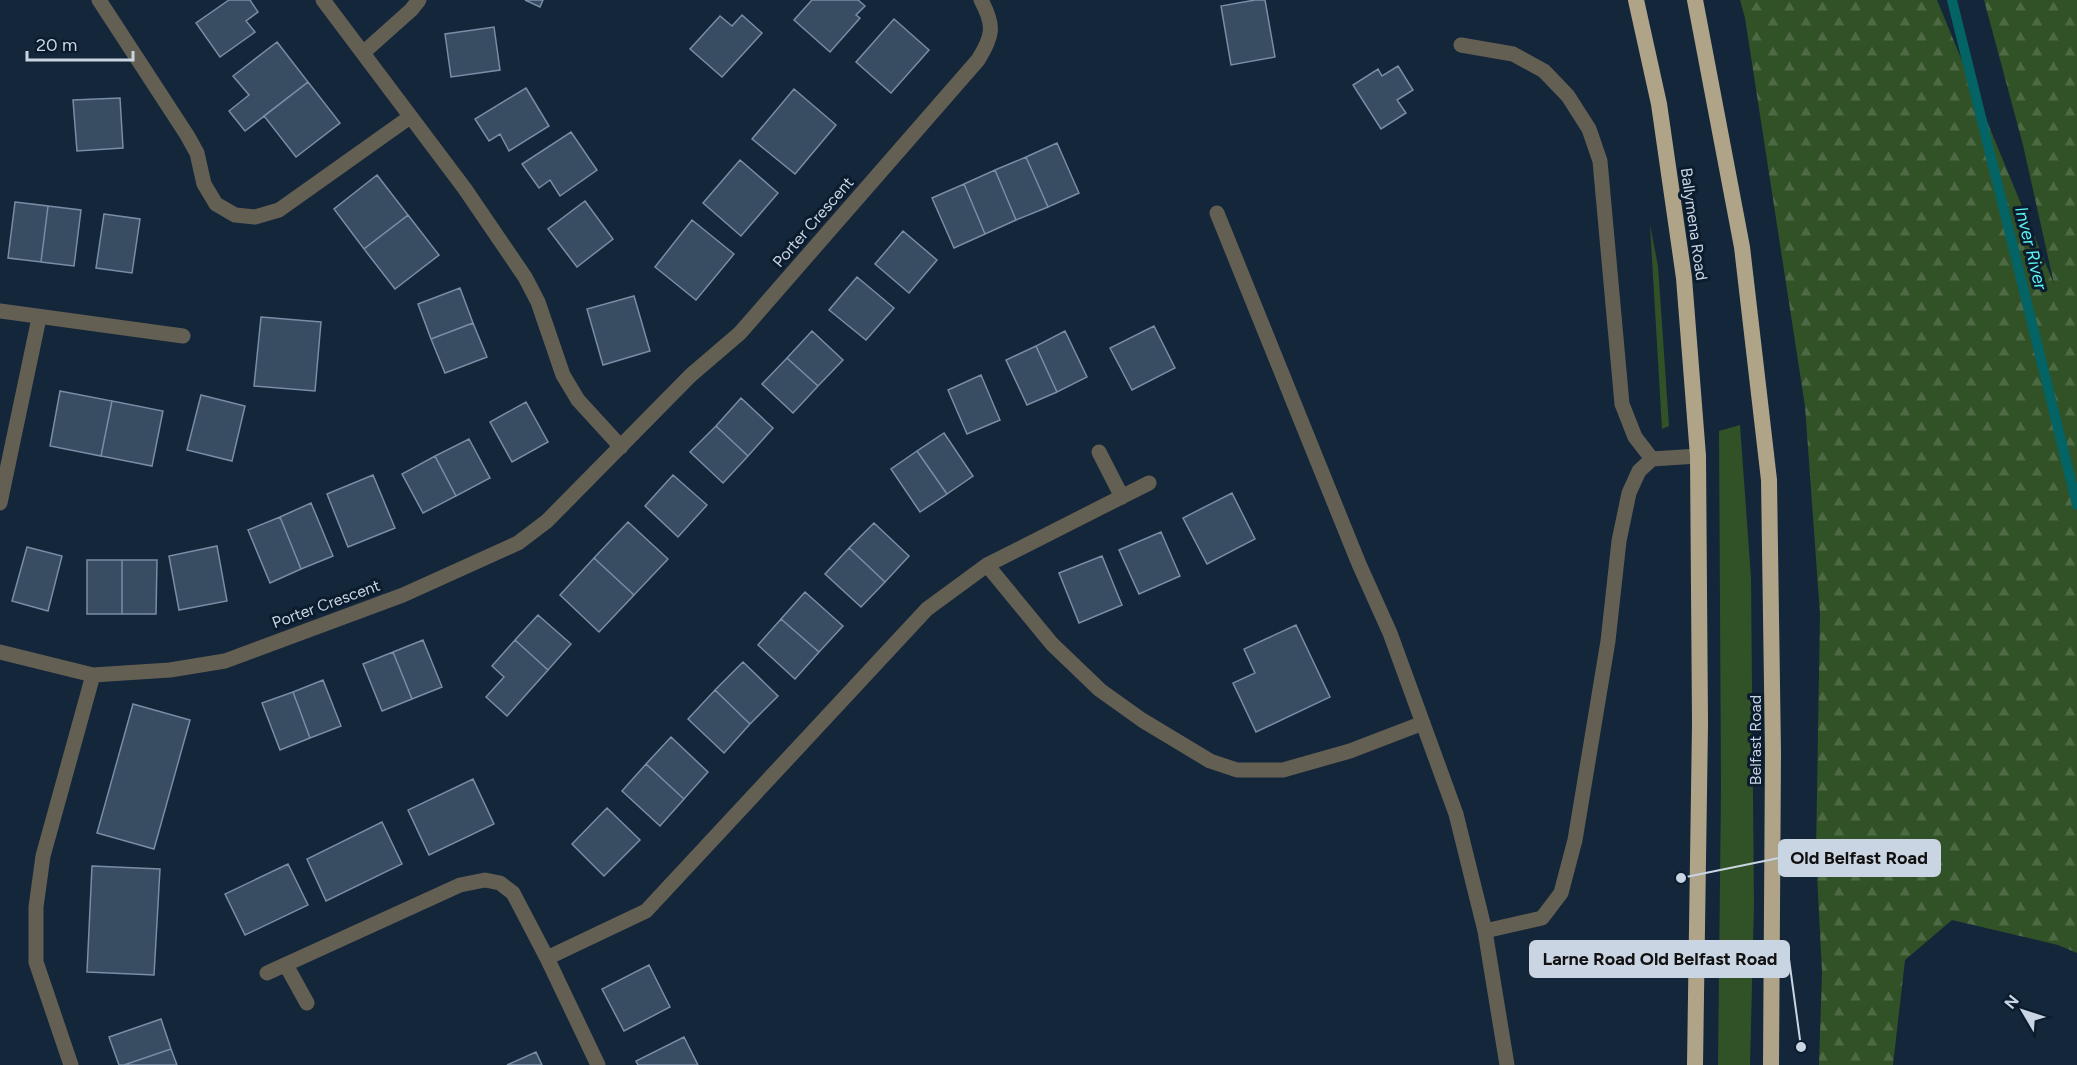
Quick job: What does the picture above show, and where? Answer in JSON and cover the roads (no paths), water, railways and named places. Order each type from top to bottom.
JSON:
[{"type":"highway","name":"Ballymena Road","points":[[1636,0],[1659,104],[1684,278],[1698,456]]},
{"type":"highway","name":"Belfast Road","points":[[1695,0],[1742,248],[1769,480],[1773,740],[1771,1065]]},
{"type":"highway","points":[[1695,1065],[1700,723],[1698,456]]},
{"type":"street","points":[[99,0],[188,135],[197,153],[204,184],[216,204],[235,215],[255,217],[279,210],[410,117]]},
{"type":"street","points":[[323,0],[465,189],[525,277],[538,302],[563,375],[578,400],[621,447]]},
{"type":"street","points":[[364,52],[419,0]]},
{"type":"street","name":"Porter Crescent","points":[[0,652],[93,675],[170,670],[225,661],[404,595],[518,543],[547,521],[691,375],[740,333],[978,60],[991,40],[989,15],[981,0]]},
{"type":"street","points":[[1461,45],[1513,54],[1544,71],[1568,96],[1589,129],[1600,161],[1622,404],[1635,437],[1652,459]]},
{"type":"street","points":[[1217,213],[1359,564],[1390,633],[1456,814],[1485,931],[1506,1065]]},
{"type":"street","points":[[0,311],[183,336]]},
{"type":"street","points":[[0,503],[39,318]]},
{"type":"street","points":[[1099,452],[1122,497]]},
{"type":"street","points":[[1485,931],[1542,918],[1561,893],[1575,840],[1608,641],[1619,541],[1629,493],[1639,471],[1652,459],[1698,456]]},
{"type":"street","points":[[547,958],[646,911],[927,609],[987,565],[1149,483]]},
{"type":"street","points":[[987,565],[1052,644],[1100,690],[1142,720],[1210,761],[1237,770],[1283,770],[1350,751],[1423,723]]},
{"type":"street","points":[[71,1065],[36,962],[36,907],[43,856],[93,675]]},
{"type":"street","points":[[267,974],[460,885],[485,880],[500,883],[513,893],[598,1065]]},
{"type":"street","points":[[286,965],[307,1003]]},
{"type":"waterway","name":"Inver River","points":[[1952,0],[2077,505]]},
{"type":"place","name":"Old Belfast Road","points":[[1681,878]]},
{"type":"place","name":"Larne Road Old Belfast Road","points":[[1801,1047]]}]
